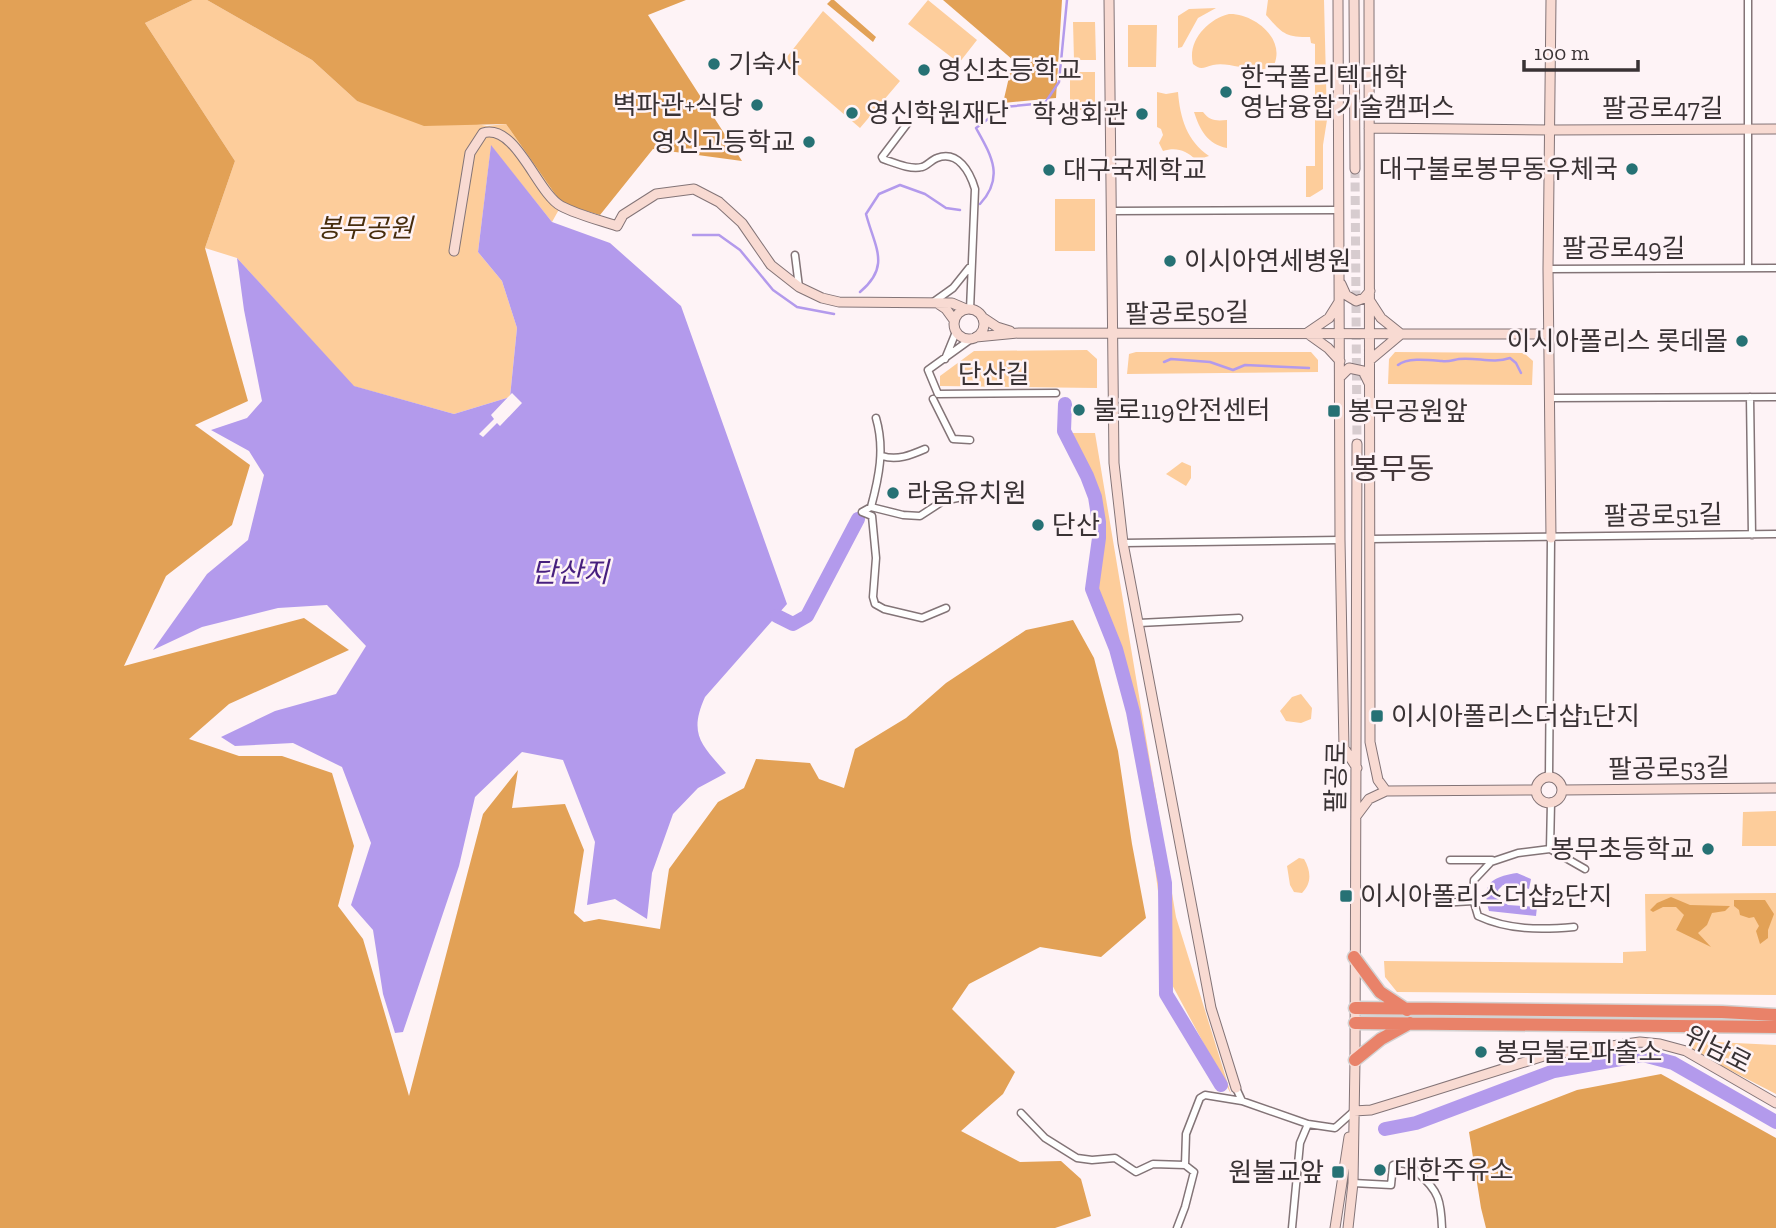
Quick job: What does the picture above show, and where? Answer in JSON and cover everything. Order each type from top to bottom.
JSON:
[{"type":"highway","points":[[1354,957],[1380,992],[1409,1016]]},
{"type":"highway","points":[[1355,1008],[1409,1016]]},
{"type":"highway","points":[[1355,1023],[1409,1016],[1722,1012],[1776,1018]]},
{"type":"highway","points":[[1355,1060],[1409,1016]]},
{"type":"main road","points":[[1109,0],[1114,463],[1123,543],[1206,987],[1236,1088]]},
{"type":"main road","points":[[1338,0],[1340,540],[1344,748],[1357,769]]},
{"type":"main road","points":[[1354,0],[1355,169]]},
{"type":"main road","points":[[1368,0],[1370,742],[1378,780],[1387,791]]},
{"type":"main road","points":[[1548,269],[1551,0]]},
{"type":"main road","name":"팔공로47길","points":[[1369,128],[1776,129]]},
{"type":"main road","points":[[454,250],[470,153],[482,133],[491,130],[501,134],[516,149],[559,205],[617,226],[623,215],[656,194],[695,189],[719,202],[742,223],[771,265],[799,287],[822,298],[839,302],[952,303],[1005,330],[1019,333]]},
{"type":"main road","name":"팔공로49길","points":[[1548,269],[1548,334]]},
{"type":"main road","points":[[1339,279],[1346,295],[1356,301],[1364,298],[1370,291]]},
{"type":"main road","points":[[1370,301],[1381,318],[1401,334]]},
{"type":"main road","points":[[1339,302],[1329,318],[1307,333],[1328,348],[1340,361]]},
{"type":"main road","points":[[935,303],[946,309],[961,337],[1019,333]]},
{"type":"main road","points":[[954,320],[968,309]]},
{"type":"main road","points":[[974,338],[984,326],[982,317]]},
{"type":"main road","name":"팔공로50길","points":[[1019,333],[1370,333]]},
{"type":"main road","points":[[1370,333],[1548,334],[1551,538]]},
{"type":"main road","points":[[1370,360],[1401,334]]},
{"type":"main road","points":[[1340,377],[1349,368],[1363,371],[1370,385]]},
{"type":"main road","name":"팔공로","points":[[1348,1228],[1353,1183],[1355,1060],[1357,444]]},
{"type":"main road","points":[[1357,769],[1370,742]]},
{"type":"main road","points":[[1549,777],[1556,780],[1562,790],[1560,797],[1551,802],[1541,800],[1536,790],[1541,780],[1549,777]]},
{"type":"main road","name":"팔공로53길","points":[[1562,790],[1776,788]]},
{"type":"main road","points":[[1357,815],[1369,799],[1387,791],[1536,790]]},
{"type":"main road","name":"위남로","points":[[1354,1111],[1371,1110],[1547,1055],[1640,1042],[1686,1051],[1776,1103]]},
{"type":"main road","name":"팔공로","points":[[1335,1228],[1354,1111]]},
{"type":"street","points":[[1748,0],[1748,268]]},
{"type":"street","points":[[907,124],[887,149],[883,159],[908,167],[923,167],[936,158],[949,156],[961,162],[971,176],[975,189],[968,309]]},
{"type":"street","points":[[1112,211],[1339,209]]},
{"type":"street","points":[[795,255],[799,287]]},
{"type":"street","points":[[935,303],[953,288],[970,266]]},
{"type":"street","name":"팔공로49길","points":[[1548,269],[1776,268]]},
{"type":"street","points":[[945,359],[956,332]]},
{"type":"street","points":[[945,359],[974,338]]},
{"type":"street","name":"단산길","points":[[945,359],[928,370],[938,394],[1056,393]]},
{"type":"street","points":[[1750,397],[1752,535]]},
{"type":"street","points":[[1550,398],[1776,397]]},
{"type":"street","name":"단산길","points":[[933,399],[953,439],[970,440]]},
{"type":"street","points":[[871,507],[882,456],[876,418]]},
{"type":"street","points":[[882,456],[890,459],[906,457],[925,449]]},
{"type":"street","points":[[946,608],[922,618],[884,609],[875,604],[873,597],[876,558],[872,516],[862,512],[871,507],[903,516],[920,516],[943,501],[967,496]]},
{"type":"street","name":"팔공로51길","points":[[1370,539],[1776,534]]},
{"type":"street","points":[[1549,777],[1551,538]]},
{"type":"street","points":[[1123,543],[1340,540]]},
{"type":"street","points":[[1139,623],[1239,618]]},
{"type":"street","points":[[1550,849],[1551,802]]},
{"type":"street","points":[[1574,927],[1513,927],[1478,916],[1474,901],[1474,880],[1491,862],[1518,853],[1550,849],[1585,869]]},
{"type":"street","points":[[1450,860],[1497,860]]},
{"type":"street","points":[[1439,903],[1474,901]]},
{"type":"street","points":[[1236,1088],[1242,1101]]},
{"type":"street","points":[[1185,1166],[1186,1134],[1200,1098],[1205,1095],[1242,1101],[1308,1124],[1335,1128],[1354,1111]]},
{"type":"street","points":[[1021,1113],[1045,1138],[1077,1158],[1115,1158],[1136,1172],[1153,1164],[1185,1166],[1194,1172],[1177,1228]]},
{"type":"street","points":[[1292,1228],[1300,1143],[1307,1132],[1308,1124]]},
{"type":"street","points":[[1353,1183],[1391,1185],[1393,1165],[1401,1162],[1410,1165],[1434,1186],[1441,1206],[1442,1228]]},
{"type":"green space","name":"봉무공원","points":[[193,0],[207,0],[312,60],[357,101],[487,126],[506,124],[562,204],[552,222],[491,146],[478,252],[502,281],[517,328],[510,397],[454,414],[353,386],[237,258],[205,248],[235,161],[145,23]]},
{"type":"green space","points":[[928,0],[977,40],[959,63],[908,24]]},
{"type":"green space","points":[[1268,0],[1324,0],[1327,120],[1323,145],[1323,189],[1310,197],[1306,197],[1306,166],[1315,166],[1315,44],[1311,43],[1310,37],[1290,35],[1277,26],[1266,15]]},
{"type":"green space","points":[[1216,8],[1198,18],[1182,47],[1178,48],[1178,16],[1189,9]]},
{"type":"green space","points":[[823,11],[900,81],[860,128],[783,62]]},
{"type":"green space","points":[[1229,14],[1248,18],[1265,29],[1275,46],[1274,65],[1260,70],[1221,64],[1200,68],[1193,64],[1193,47],[1201,32],[1214,21]]},
{"type":"green space","points":[[1073,22],[1095,22],[1096,60],[1074,60]]},
{"type":"green space","points":[[1128,25],[1157,25],[1156,67],[1128,67]]},
{"type":"green space","points":[[1070,72],[1095,72],[1095,110],[1070,110]]},
{"type":"green space","points":[[1157,92],[1178,92],[1186,128],[1195,143],[1209,156],[1196,160],[1181,150],[1163,151],[1159,143],[1163,135],[1157,127]]},
{"type":"green space","points":[[1194,112],[1203,112],[1213,120],[1227,120],[1227,148],[1209,140]]},
{"type":"green space","points":[[1055,199],[1095,199],[1095,251],[1055,251]]},
{"type":"green space","points":[[1087,350],[1097,359],[1097,388],[940,386],[940,376],[974,351]]},
{"type":"green space","points":[[1311,352],[1318,360],[1318,372],[1127,374],[1129,354]]},
{"type":"green space","points":[[1395,352],[1524,353],[1533,361],[1532,385],[1388,384],[1389,359]]},
{"type":"green space","points":[[1068,433],[1095,433],[1176,917],[1231,1094],[1170,981],[1140,756],[1096,592],[1104,521],[1092,478]]},
{"type":"green space","points":[[1182,462],[1191,466],[1191,478],[1186,486],[1166,474]]},
{"type":"green space","points":[[1301,694],[1312,708],[1311,719],[1301,723],[1286,721],[1280,711],[1292,697]]},
{"type":"green space","points":[[1776,811],[1776,846],[1742,846],[1743,812]]},
{"type":"green space","points":[[1299,858],[1304,859],[1309,872],[1308,885],[1302,893],[1294,892],[1290,885],[1287,866]]},
{"type":"green space","points":[[1776,893],[1776,995],[1397,992],[1385,977],[1384,961],[1623,963],[1623,952],[1646,951],[1645,894]]},
{"type":"green space","points":[[1695,1041],[1776,1045],[1776,1094],[1691,1050]]},
{"type":"shaded area","points":[[0,0],[193,0],[145,23],[235,161],[205,248],[248,401],[195,425],[250,465],[232,525],[166,576],[124,666],[304,618],[349,650],[229,704],[189,739],[239,756],[282,756],[332,773],[354,846],[338,906],[363,939],[409,1096],[483,814],[518,770],[512,808],[565,804],[584,850],[574,913],[584,922],[599,919],[660,929],[669,869],[718,802],[744,788],[756,759],[810,763],[819,779],[844,788],[855,749],[906,718],[946,683],[1026,630],[1073,620],[1094,658],[1118,751],[1146,918],[1101,957],[1040,947],[969,984],[952,1009],[1015,1072],[1003,1094],[961,1131],[1020,1162],[1061,1161],[1081,1179],[1091,1216],[1055,1228],[0,1228]]},
{"type":"shaded area","points":[[207,0],[686,0],[648,15],[742,161],[653,149],[600,215],[562,204],[506,124],[424,126],[357,101],[312,60]]},
{"type":"shaded area","points":[[831,0],[876,37],[873,42],[827,4]]},
{"type":"shaded area","points":[[943,0],[1062,0],[1056,98],[1003,103],[1013,60]]},
{"type":"shaded area","points":[[1671,897],[1690,905],[1730,906],[1725,911],[1712,913],[1707,925],[1698,933],[1711,947],[1676,930],[1684,915],[1676,907],[1663,907],[1653,912],[1650,910],[1657,903]]},
{"type":"shaded area","points":[[1734,900],[1765,900],[1774,914],[1768,938],[1760,944],[1756,931],[1759,926],[1754,917],[1740,915],[1734,906]]},
{"type":"shaded area","points":[[1661,1074],[1776,1138],[1776,1228],[1486,1228],[1469,1132],[1577,1090]]},
{"type":"water","name":"단산지","points":[[491,145],[552,222],[610,243],[681,306],[787,604],[705,697],[698,721],[700,739],[726,773],[698,788],[673,814],[652,873],[647,919],[615,899],[587,905],[595,842],[563,760],[522,752],[475,797],[459,866],[403,1032],[395,1033],[383,994],[373,930],[351,905],[371,843],[342,767],[293,743],[235,746],[221,737],[275,711],[336,694],[366,646],[327,605],[278,608],[202,627],[153,650],[207,574],[248,540],[264,475],[249,451],[211,430],[247,418],[262,401],[237,258],[354,386],[454,414],[510,397],[517,328],[502,281],[478,252]]},
{"type":"water","points":[[1517,873],[1531,879],[1529,889],[1518,885],[1503,885],[1498,890],[1499,899],[1508,905],[1537,907],[1536,916],[1489,911],[1486,894],[1490,883]]},
{"type":"pier","points":[[512,393],[522,403],[500,426],[497,423],[483,437],[479,434],[494,419],[491,415]]},
{"type":"waterway","points":[[980,204],[988,194],[994,175],[990,157],[976,128],[1004,107],[1045,103],[1059,82],[1067,0]]},
{"type":"waterway","points":[[860,292],[870,283],[878,265],[876,247],[866,214],[879,194],[900,185],[925,194],[946,208],[960,210]]},
{"type":"waterway","points":[[693,235],[719,235],[740,250],[773,290],[797,307],[834,314]]},
{"type":"waterway","points":[[1398,365],[1413,360],[1510,358],[1521,373]]},
{"type":"waterway","points":[[1164,362],[1171,359],[1210,362],[1233,370],[1245,365],[1309,368]]},
{"type":"waterway","points":[[1065,404],[1064,431],[1087,476],[1095,497],[1099,522],[1092,589],[1116,649],[1133,712],[1165,883],[1166,994],[1221,1085]]},
{"type":"waterway","points":[[777,616],[793,624],[807,616],[858,519]]},
{"type":"waterway","points":[[1385,1129],[1416,1123],[1554,1071],[1643,1055],[1673,1063],[1776,1122]]},
{"type":"tunnel","points":[[1355,169],[1357,444]]},
{"type":"place","name":"기숙사","points":[[714,64]]},
{"type":"place","name":"영신초등학교","points":[[924,70]]},
{"type":"place","name":"한국폴리텍대학 영남융합기술캠퍼스","points":[[1226,92]]},
{"type":"place","name":"벽파관+식당","points":[[757,105]]},
{"type":"place","name":"영신학원재단","points":[[852,113]]},
{"type":"place","name":"학생회관","points":[[1142,114]]},
{"type":"place","name":"영신고등학교","points":[[809,142]]},
{"type":"place","name":"대구불로봉무동우체국","points":[[1632,169]]},
{"type":"place","name":"대구국제학교","points":[[1049,170]]},
{"type":"place","name":"이시아연세병원","points":[[1170,261]]},
{"type":"place","name":"이시아폴리스 롯데몰","points":[[1742,341]]},
{"type":"place","name":"불로119안전센터","points":[[1079,410]]},
{"type":"place","name":"봉무공원앞","points":[[1334,411]]},
{"type":"place","name":"라움유치원","points":[[893,493]]},
{"type":"place","name":"단산","points":[[1038,525]]},
{"type":"place","name":"이시아폴리스더샵1단지","points":[[1377,716]]},
{"type":"place","name":"봉무초등학교","points":[[1708,849]]},
{"type":"place","name":"이시아폴리스더샵2단지","points":[[1346,896]]},
{"type":"place","name":"봉무불로파출소","points":[[1481,1052]]},
{"type":"place","name":"대한주유소","points":[[1380,1170]]},
{"type":"place","name":"원불교앞","points":[[1338,1172]]},
{"type":"district","name":"봉무동","points":[[1393,469]]}]
